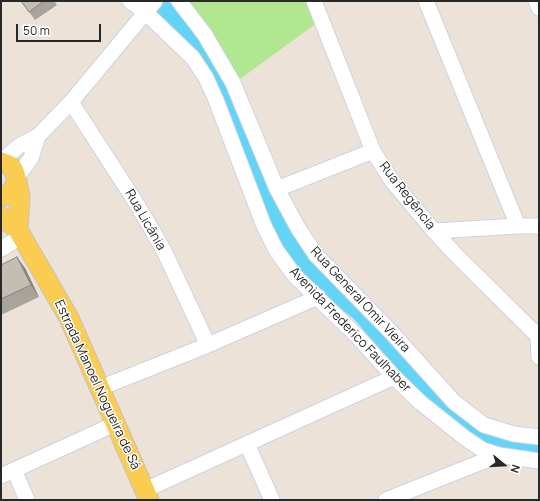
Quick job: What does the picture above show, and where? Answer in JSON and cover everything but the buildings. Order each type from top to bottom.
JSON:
[{"type":"main road","points":[[1,162],[11,166],[17,179],[20,197],[20,233]]},
{"type":"main road","points":[[1,196],[12,191],[17,179]]},
{"type":"main road","name":"Estrada Manoel Nogueira de Sá","points":[[1,216],[20,233],[69,318],[147,495]]},
{"type":"street","name":"Avenida Frederico Faulhaber","points":[[130,1],[151,6],[193,58],[206,78],[216,100],[264,226],[276,250],[294,275],[357,336],[394,377],[421,403],[465,438],[483,450],[499,455],[539,461]]},
{"type":"street","name":"Rua General Omir Vieira","points":[[179,1],[205,35],[234,83],[277,188],[298,228],[316,255],[392,333],[454,402],[484,425],[514,434],[539,437]]},
{"type":"street","name":"Rua Regência","points":[[314,1],[373,151],[392,181],[434,231],[539,337]]},
{"type":"street","points":[[426,1],[518,226]]},
{"type":"street","points":[[536,1],[539,8]]},
{"type":"street","points":[[1,162],[19,146],[38,136],[71,102],[151,6]]},
{"type":"street","name":"Rua Licânia","points":[[71,102],[151,228],[165,253],[208,345]]},
{"type":"street","points":[[17,179],[31,158],[38,136]]},
{"type":"street","points":[[277,188],[373,151]]},
{"type":"street","points":[[434,231],[539,226]]},
{"type":"street","points":[[1,249],[20,233]]},
{"type":"street","points":[[100,388],[208,345],[318,298]]},
{"type":"street","points":[[539,337],[539,357]]},
{"type":"street","points":[[147,495],[247,444],[394,377]]},
{"type":"street","points":[[27,500],[8,473],[115,424]]},
{"type":"street","points":[[247,444],[272,500]]},
{"type":"street","points":[[386,500],[499,455]]},
{"type":"green space","points":[[186,1],[308,1],[317,23],[240,79],[209,29]]},
{"type":"waterway","points":[[153,1],[197,38],[230,100],[263,183],[302,264],[361,312],[422,382],[479,436],[539,450]]}]
